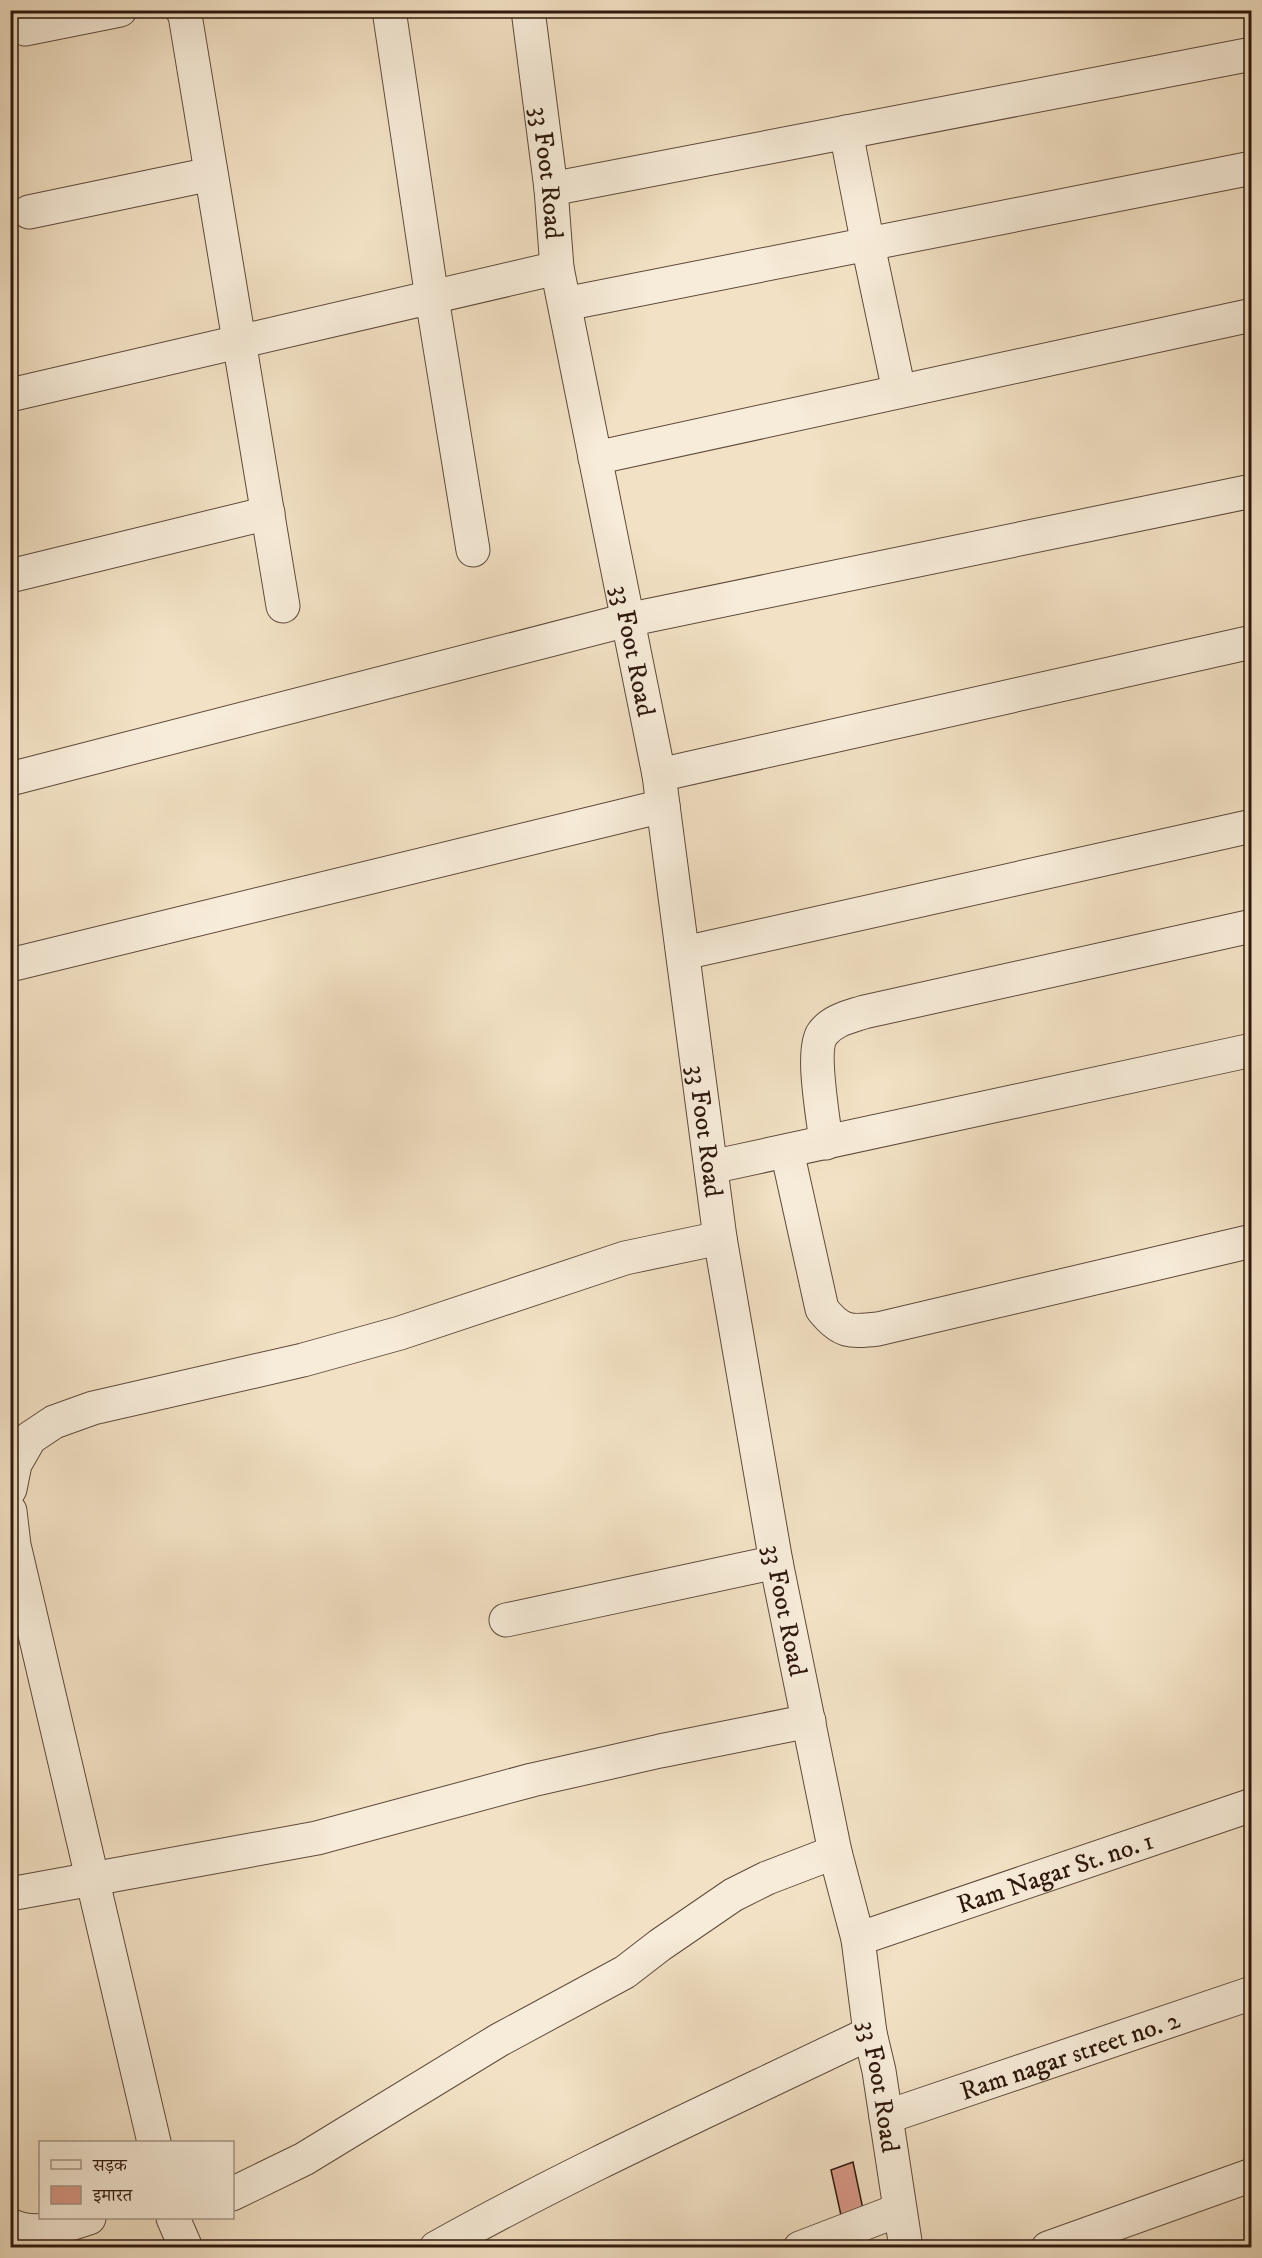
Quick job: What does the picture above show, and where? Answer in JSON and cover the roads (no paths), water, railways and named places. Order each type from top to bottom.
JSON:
[{"type":"street","points":[[25,28],[120,10]]},
{"type":"street","points":[[182,10],[185,15],[283,606]]},
{"type":"street","points":[[389,10],[473,550]]},
{"type":"street","name":"33 Foot Road","points":[[528,10],[550,189],[557,268],[661,791],[720,1238],[776,1562],[835,1852],[858,1939],[870,2033],[879,2071],[906,2247]]},
{"type":"street","points":[[550,189],[1251,54]]},
{"type":"street","points":[[846,132],[867,245],[899,392]]},
{"type":"street","points":[[565,304],[1251,168]]},
{"type":"street","points":[[28,212],[211,174]]},
{"type":"street","points":[[10,395],[557,268]]},
{"type":"street","points":[[595,458],[1251,315]]},
{"type":"street","points":[[10,779],[627,620],[1251,491]]},
{"type":"street","points":[[10,576],[268,513]]},
{"type":"street","points":[[10,965],[661,791],[1251,642]]},
{"type":"street","points":[[684,953],[1251,826]]},
{"type":"street","points":[[826,1143],[816,1057],[821,1034],[836,1021],[864,1012],[1251,926]]},
{"type":"street","points":[[711,1167],[1251,1050]]},
{"type":"street","points":[[787,1151],[822,1310],[834,1324],[853,1331],[878,1329],[1251,1241]]},
{"type":"street","points":[[10,1489],[15,1464],[30,1438],[63,1418],[93,1408],[314,1357],[400,1333],[625,1258],[720,1238]]},
{"type":"street","points":[[10,1511],[14,1545],[154,2141]]},
{"type":"street","points":[[506,1620],[776,1562]]},
{"type":"street","points":[[10,1894],[317,1838],[532,1780],[809,1721]]},
{"type":"street","name":"Ram Nagar St. no. 1","points":[[858,1939],[1251,1805]]},
{"type":"street","points":[[234,2193],[304,2159],[499,2040],[625,1972],[733,1895],[767,1878],[835,1852]]},
{"type":"street","name":"Ram nagar street no. 2","points":[[886,2117],[1251,1993]]},
{"type":"street","points":[[436,2247],[616,2155],[870,2033]]},
{"type":"street","points":[[1048,2247],[1251,2175]]},
{"type":"street","points":[[800,2247],[899,2210]]},
{"type":"street","points":[[10,2225],[22,2231],[45,2232],[83,2219]]}]
